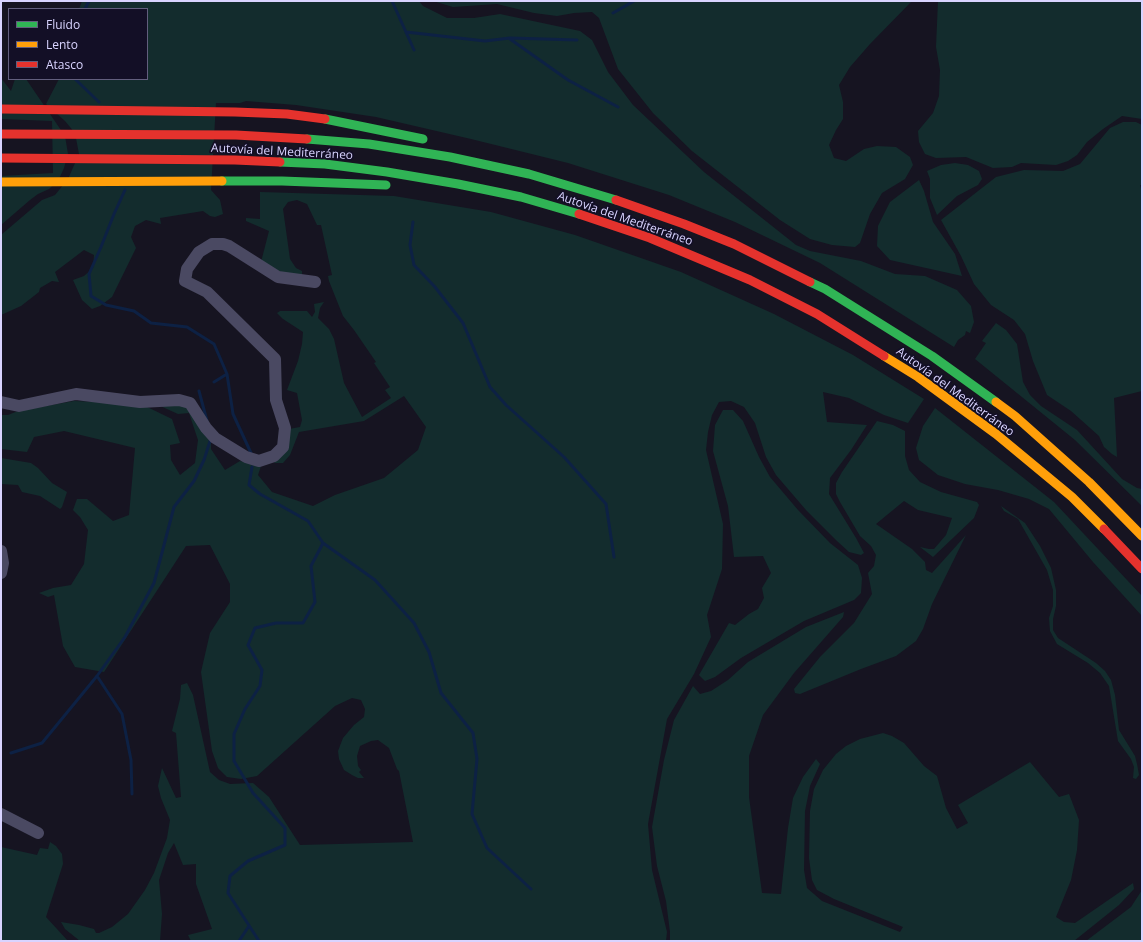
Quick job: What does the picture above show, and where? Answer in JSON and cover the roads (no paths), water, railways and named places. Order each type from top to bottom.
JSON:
[{"type":"highway","points":[[1,109],[287,114],[339,121],[430,140]]},
{"type":"highway","name":"Autovía del Mediterráneo","points":[[1,134],[236,135],[314,139],[369,144],[450,157],[529,174],[607,196],[734,244],[825,289],[932,356],[1015,416],[1089,482],[1142,536]]},
{"type":"highway","name":"Autovía del Mediterráneo","points":[[1,158],[235,160],[325,164],[458,184],[521,197],[598,220],[650,238],[750,280],[817,314],[918,377],[996,434],[1072,497],[1142,569]]},
{"type":"highway","points":[[540,168],[565,185]]},
{"type":"highway","points":[[1,182],[343,183],[397,186]]},
{"type":"highway","points":[[482,198],[521,197]]},
{"type":"street","points":[[1,402],[19,406],[76,394],[140,402],[179,400],[190,403],[206,428],[215,438],[246,457],[259,461],[274,456],[283,448],[285,428],[276,400],[275,359],[207,292],[185,281],[187,269],[199,252],[212,244],[223,244],[230,246],[278,277],[315,282]]},
{"type":"street","points":[[1,551],[3,563],[1,574]]},
{"type":"street","points":[[1,814],[38,832]]},
{"type":"waterway","points":[[86,8],[89,1]]},
{"type":"waterway","points":[[392,1],[414,50]]},
{"type":"waterway","points":[[613,13],[634,1]]},
{"type":"waterway","points":[[406,32],[485,41],[510,38],[577,40]]},
{"type":"waterway","points":[[510,39],[568,80],[618,107]]},
{"type":"waterway","points":[[76,80],[99,102]]},
{"type":"waterway","points":[[125,190],[89,274],[91,296],[106,305],[134,311],[151,323],[187,327],[214,344],[227,374],[233,414],[251,453]]},
{"type":"waterway","points":[[413,222],[410,245],[414,265],[435,287],[463,323],[490,387],[506,405],[564,457],[606,504],[614,557]]},
{"type":"waterway","points":[[214,382],[227,374]]},
{"type":"waterway","points":[[199,391],[207,421]]},
{"type":"waterway","points":[[11,753],[42,743],[97,676],[125,637],[154,583],[174,507],[194,481],[204,460],[211,438]]},
{"type":"waterway","points":[[252,467],[249,485],[260,494],[308,521],[323,543],[375,580],[414,623],[429,652],[441,693],[473,733],[477,759],[472,814],[487,848],[531,889]]},
{"type":"waterway","points":[[259,941],[228,893],[230,876],[248,861],[285,845],[285,828],[253,793],[234,761],[234,734],[245,709],[260,686],[262,670],[248,645],[255,628],[276,623],[303,623],[315,602],[311,566],[323,543]]},
{"type":"waterway","points":[[97,676],[122,714],[131,760],[132,794]]},
{"type":"waterway","points":[[239,941],[249,926]]}]
